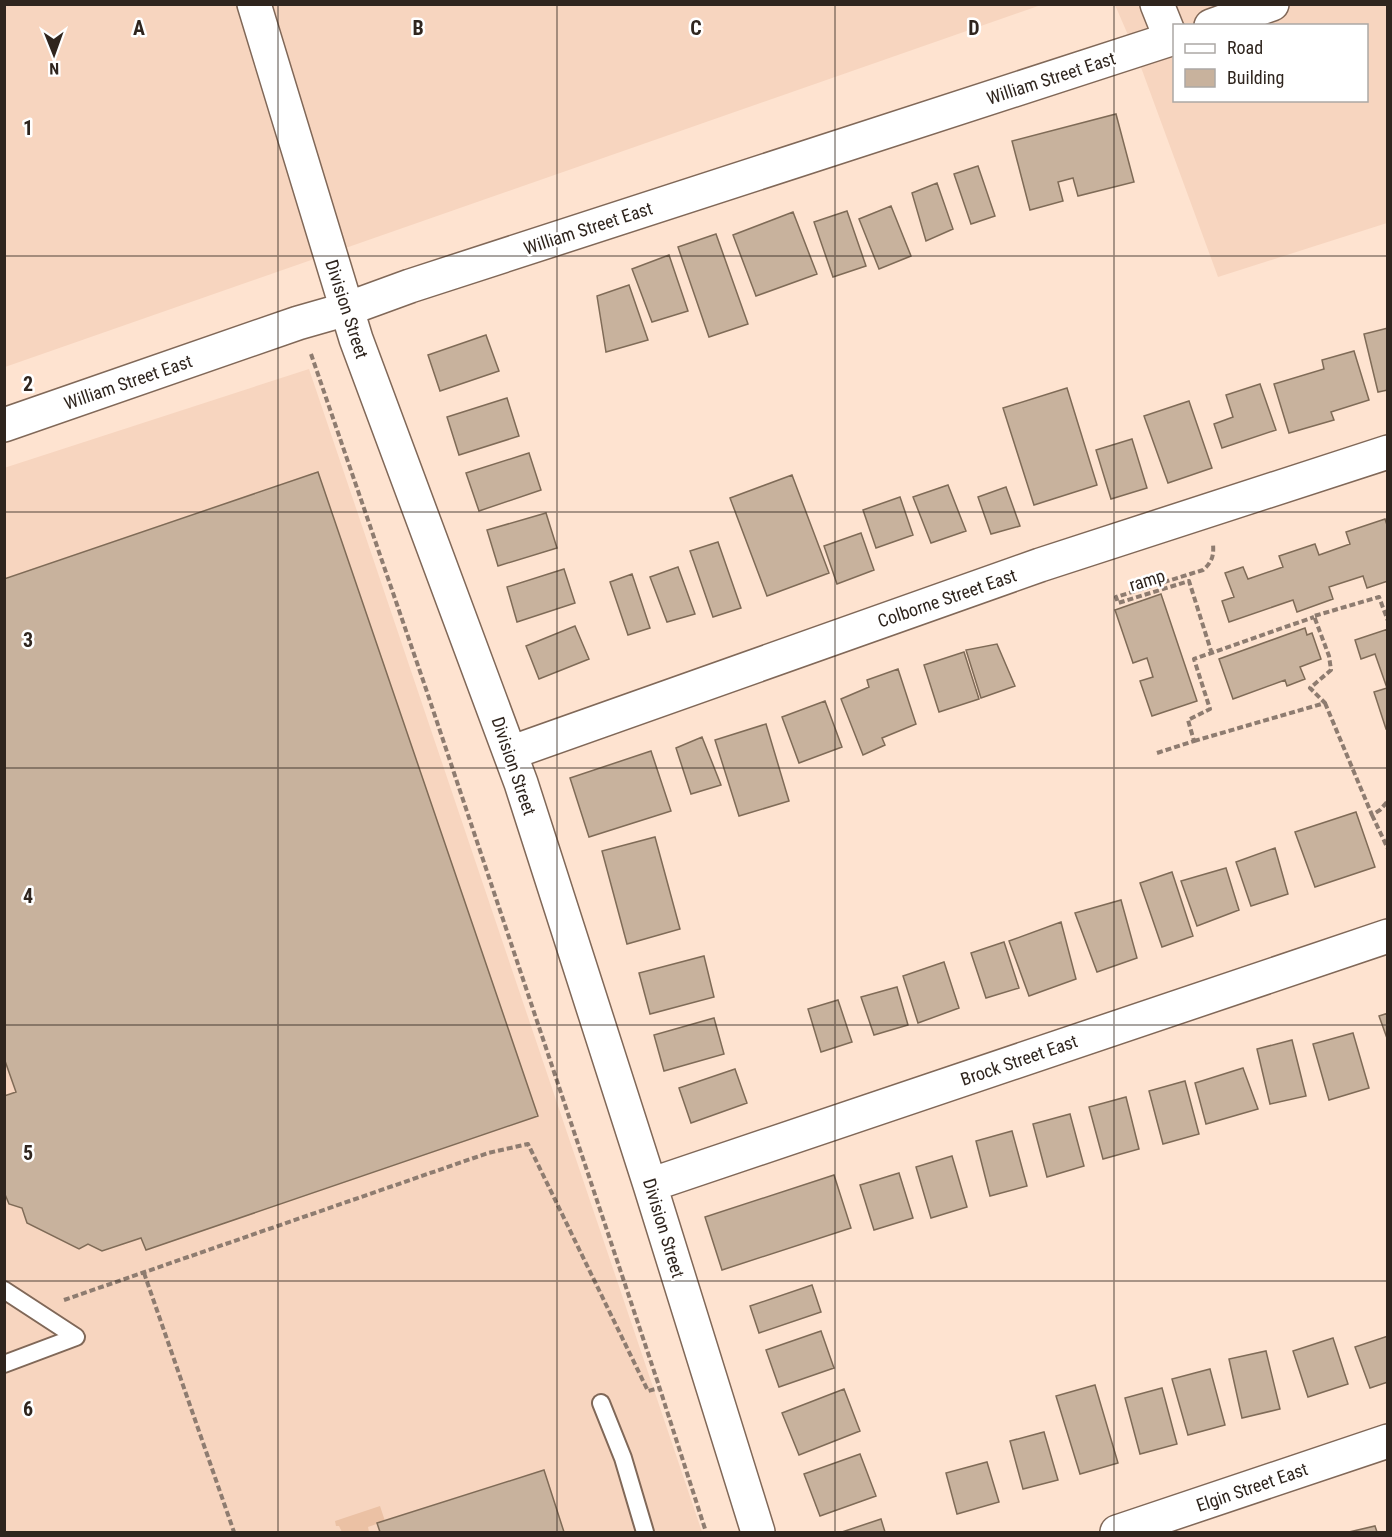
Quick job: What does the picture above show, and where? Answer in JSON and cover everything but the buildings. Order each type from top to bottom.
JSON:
[{"type":"street","name":"Division Street","points":[[254,4],[356,339],[510,753],[650,1185],[758,1533]]},
{"type":"street","points":[[1157,4],[1173,39]]},
{"type":"street","points":[[1217,24],[1272,4]]},
{"type":"street","name":"William Street East","points":[[4,424],[421,282],[1173,39]]},
{"type":"street","name":"Colborne Street East","points":[[510,753],[1040,565],[1388,452]]},
{"type":"street","name":"Brock Street East","points":[[650,1185],[1388,936]]},
{"type":"street","name":"Elgin Street East","points":[[1117,1533],[1388,1441]]},
{"type":"lane","points":[[4,1290],[76,1337],[4,1364]]},
{"type":"lane","points":[[601,1403],[623,1458],[645,1533]]},
{"type":"path","points":[[298,323],[312,356],[425,686],[706,1533]]},
{"type":"path","name":"ramp","points":[[1212,537],[1214,555],[1203,570],[1116,597],[1118,603],[1189,581],[1212,654]]},
{"type":"path","points":[[1194,741],[1188,720],[1210,710],[1194,659],[1314,616],[1379,597],[1388,621]]},
{"type":"path","points":[[1314,616],[1329,656],[1331,670],[1310,688],[1325,703],[1388,849]]},
{"type":"path","points":[[1157,753],[1325,703]]},
{"type":"path","points":[[1372,814],[1380,810],[1388,801]]},
{"type":"path","points":[[35,1310],[488,1153],[528,1144],[648,1391],[659,1388]]},
{"type":"path","points":[[144,1273],[234,1533]]},
{"type":"shaded area","points":[[5,4],[1041,5],[5,367]]},
{"type":"shaded area","points":[[1115,5],[1387,5],[1387,223],[1218,277],[1135,51]]},
{"type":"shaded area","points":[[309,369],[702,1532],[5,1532],[4,468]]},
{"type":"shaded area","points":[[380,1506],[385,1521],[368,1527],[369,1532],[342,1532],[339,1526],[336,1526],[335,1521]]}]
